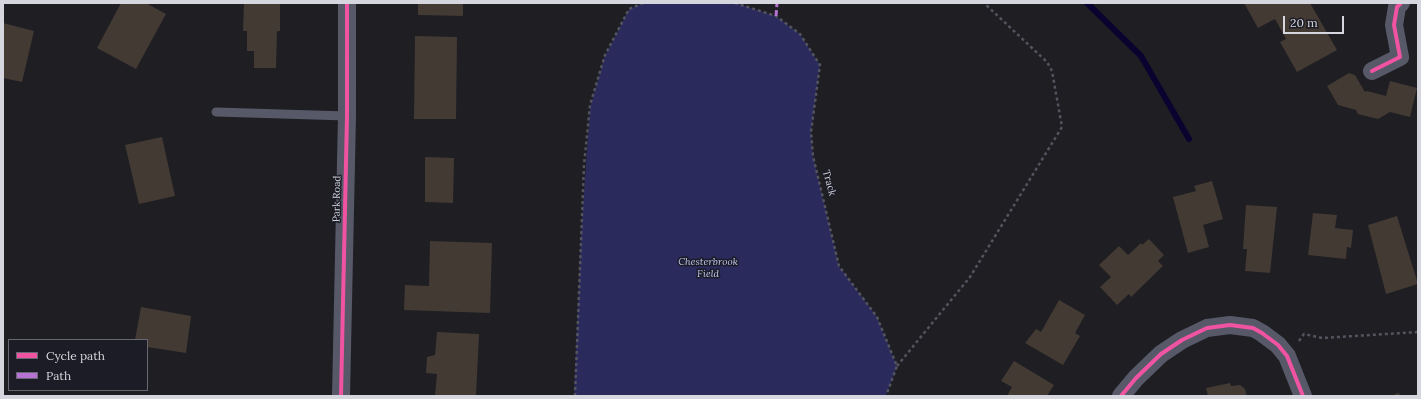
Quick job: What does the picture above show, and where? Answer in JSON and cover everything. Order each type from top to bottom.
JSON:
[{"type":"street","name":"Park Road","points":[[341,396],[347,116],[347,3]]},
{"type":"street","points":[[1372,71],[1400,57],[1394,25],[1397,7],[1401,3]]},
{"type":"street","points":[[1121,396],[1136,378],[1161,354],[1182,340],[1207,328],[1230,325],[1253,328],[1278,345],[1287,356],[1303,396]]},
{"type":"lane","points":[[216,112],[347,116]]},
{"type":"path","points":[[574,396],[584,165],[590,105],[605,55],[629,9],[643,3]]},
{"type":"path","points":[[886,396],[897,366],[970,277],[1062,127],[1052,71],[1047,62],[984,3]]},
{"type":"path","points":[[1304,334],[1322,338],[1418,332]]},
{"type":"green space","name":"Chesterbrook Field","points":[[643,3],[735,3],[776,16],[800,34],[820,65],[811,132],[813,156],[839,266],[877,317],[897,366],[886,396],[574,396],[581,234],[590,108],[604,58],[629,9]]},
{"type":"building","points":[[121,3],[146,3],[166,14],[136,69],[97,48]]},
{"type":"building","points":[[244,3],[280,3],[280,31],[277,31],[276,68],[254,68],[254,51],[247,51],[247,31],[243,31]]},
{"type":"building","points":[[418,3],[463,3],[463,16],[418,15]]},
{"type":"building","points":[[1244,3],[1310,3],[1337,50],[1297,72],[1280,42],[1286,39],[1275,19],[1258,28]]},
{"type":"building","points":[[3,23],[34,31],[22,82],[3,78]]},
{"type":"building","points":[[415,36],[457,37],[456,119],[414,119]]},
{"type":"building","points":[[1349,73],[1355,75],[1365,92],[1367,91],[1386,96],[1390,81],[1417,88],[1410,117],[1390,112],[1378,119],[1358,114],[1356,110],[1338,105],[1327,86]]},
{"type":"building","points":[[162,137],[175,196],[139,204],[125,145]]},
{"type":"building","points":[[425,157],[454,158],[453,203],[425,202]]},
{"type":"building","points":[[1212,181],[1223,219],[1203,225],[1209,247],[1188,253],[1173,197],[1196,191],[1194,186]]},
{"type":"building","points":[[1246,205],[1277,207],[1270,273],[1245,271],[1247,249],[1243,249]]},
{"type":"building","points":[[1313,213],[1337,215],[1335,228],[1353,230],[1351,248],[1347,247],[1346,259],[1308,255]]},
{"type":"building","points":[[1397,216],[1418,284],[1386,294],[1368,225]]},
{"type":"building","points":[[1149,239],[1164,255],[1158,261],[1163,266],[1131,297],[1129,294],[1117,305],[1100,287],[1111,277],[1099,265],[1119,246],[1128,255],[1141,243],[1142,245]]},
{"type":"building","points":[[430,241],[492,243],[490,313],[404,310],[405,285],[429,286]]},
{"type":"building","points":[[1059,300],[1085,315],[1075,333],[1080,336],[1063,365],[1025,343],[1036,329],[1041,332]]},
{"type":"building","points":[[141,307],[191,316],[186,353],[148,347],[148,339],[135,339]]},
{"type":"building","points":[[437,332],[479,334],[476,396],[435,396],[437,374],[426,373],[427,357],[435,355]]},
{"type":"building","points":[[1014,361],[1054,385],[1047,396],[1007,396],[1012,387],[1001,381]]},
{"type":"building","points":[[1230,383],[1231,386],[1240,385],[1245,389],[1247,396],[1208,396],[1206,388]]},
{"type":"building","points":[[1399,393],[1400,396],[1390,396]]},
{"type":"waterway","points":[[1087,3],[1141,56],[1189,139]]},
{"type":"marked path","points":[[776,16],[777,3]]},
{"type":"cycle path","points":[[341,396],[347,116],[347,3]]},
{"type":"cycle path","points":[[1372,71],[1400,57],[1394,25],[1397,7],[1401,3]]},
{"type":"cycle path","points":[[1121,396],[1136,378],[1161,354],[1182,340],[1207,328],[1230,325],[1253,328],[1278,345],[1287,356],[1303,396]]}]
